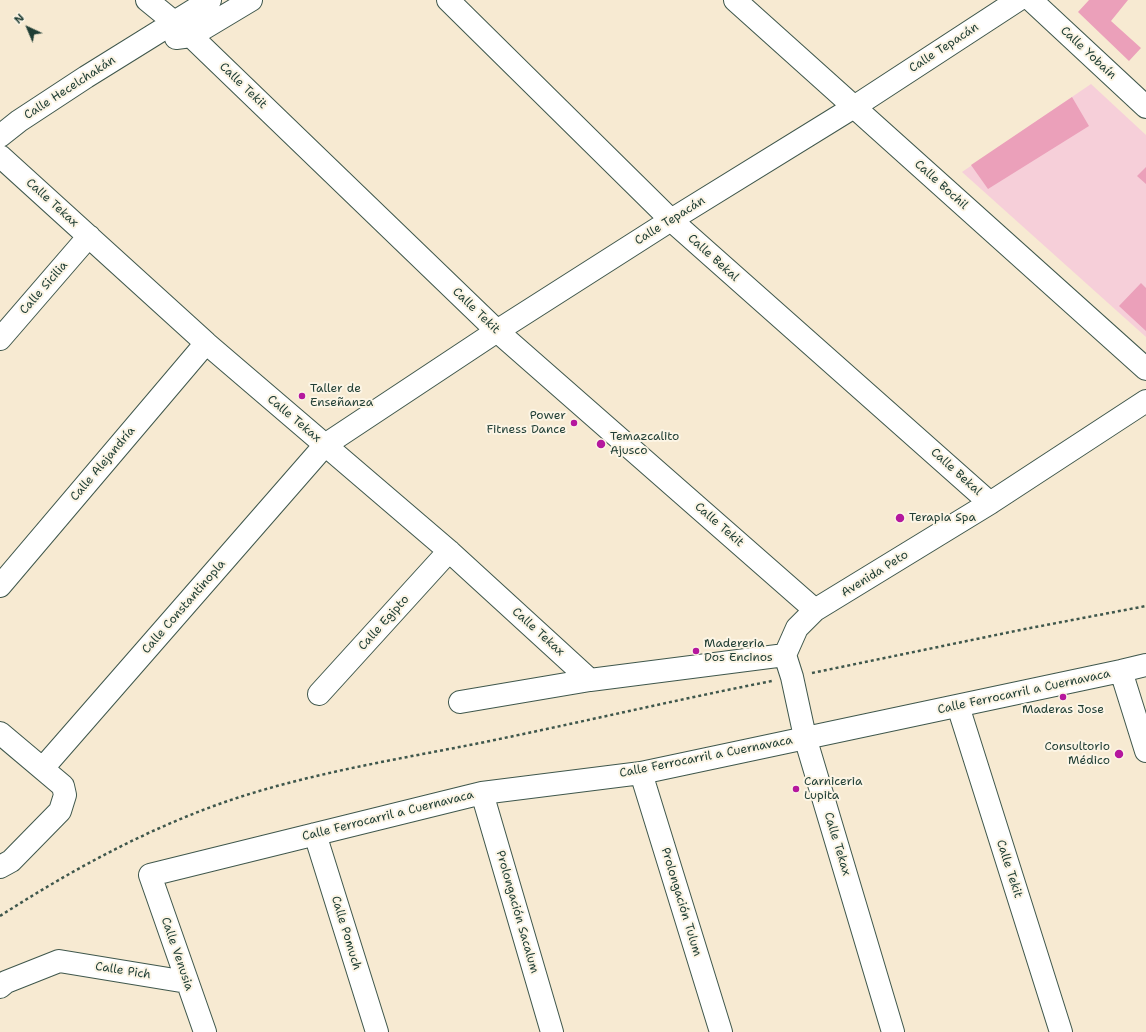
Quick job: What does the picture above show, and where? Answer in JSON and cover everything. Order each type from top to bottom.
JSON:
[{"type":"street","name":"Calle Tekit","points":[[147,0],[191,36],[497,331],[816,610]]},
{"type":"street","name":"Calle Hecelchakán","points":[[0,136],[19,121],[86,76],[210,0]]},
{"type":"street","name":"Calle Hecelchakán","points":[[141,43],[191,36],[250,0]]},
{"type":"street","name":"Calle Bekal","points":[[448,0],[671,220],[990,502]]},
{"type":"street","name":"Calle Bochil","points":[[735,0],[1146,369]]},
{"type":"street","name":"Calle Tepacán","points":[[325,445],[497,331],[671,220],[854,107],[1018,0]]},
{"type":"street","name":"Calle Yobaín","points":[[1031,0],[1146,106]]},
{"type":"street","name":"Calle Tekax","points":[[0,156],[206,343],[449,551],[590,680]]},
{"type":"street","name":"Calle Sicilia","points":[[0,339],[89,236]]},
{"type":"street","name":"Calle Alejandría","points":[[0,586],[206,343]]},
{"type":"street","name":"Avenida Peto","points":[[785,656],[797,628],[816,610],[990,502],[1146,401]]},
{"type":"street","name":"Calle Constantinopla","points":[[43,768],[325,445]]},
{"type":"street","name":"Calle Egipto","points":[[319,694],[449,551]]},
{"type":"street","name":"Calle Tekax","points":[[785,656],[792,677],[805,737],[893,1032]]},
{"type":"street","points":[[460,702],[590,680],[785,656]]},
{"type":"street","name":"Calle Ferrocarril a Cuernavaca","points":[[150,875],[482,793],[641,773],[1146,665]]},
{"type":"street","points":[[1121,671],[1146,751]]},
{"type":"street","name":"Calle Tekit","points":[[958,706],[1061,1032]]},
{"type":"street","points":[[0,733],[63,786],[65,795],[60,811],[11,861],[0,867]]},
{"type":"street","name":"Prolongación Tulum","points":[[641,773],[721,1032]]},
{"type":"street","name":"Prolongación Sacalum","points":[[482,793],[552,1032]]},
{"type":"street","name":"Calle Pomuch","points":[[315,834],[378,1032]]},
{"type":"street","name":"Calle Venusia","points":[[150,875],[205,1032]]},
{"type":"street","name":"Calle Pich","points":[[0,987],[6,982],[59,961],[187,982]]},
{"type":"path","points":[[0,916],[39,891],[116,847],[221,803],[287,783],[384,761],[480,743],[1025,629],[1146,606]]},
{"type":"shaded area","points":[[1091,84],[1146,135],[1146,337],[962,172]]},
{"type":"building","points":[[1089,0],[1128,0],[1111,21],[1141,48],[1129,61],[1078,12]]},
{"type":"building","points":[[1072,97],[1089,126],[988,189],[971,165]]},
{"type":"building","points":[[1146,167],[1146,184],[1137,176]]},
{"type":"building","points":[[1141,283],[1146,288],[1146,331],[1119,306]]},
{"type":"place","name":"Taller de Enseñanza","points":[[302,396]]},
{"type":"place","name":"Power Fitness Dance","points":[[574,423]]},
{"type":"place","name":"Temazcalito Ajusco","points":[[601,444]]},
{"type":"place","name":"Terapia Spa","points":[[900,518]]},
{"type":"place","name":"Madereria Dos Encinos","points":[[696,651]]},
{"type":"place","name":"Maderas Jose","points":[[1063,697]]},
{"type":"place","name":"Consultorio Médico","points":[[1119,754]]},
{"type":"place","name":"Carniceria Lupita","points":[[796,789]]}]
